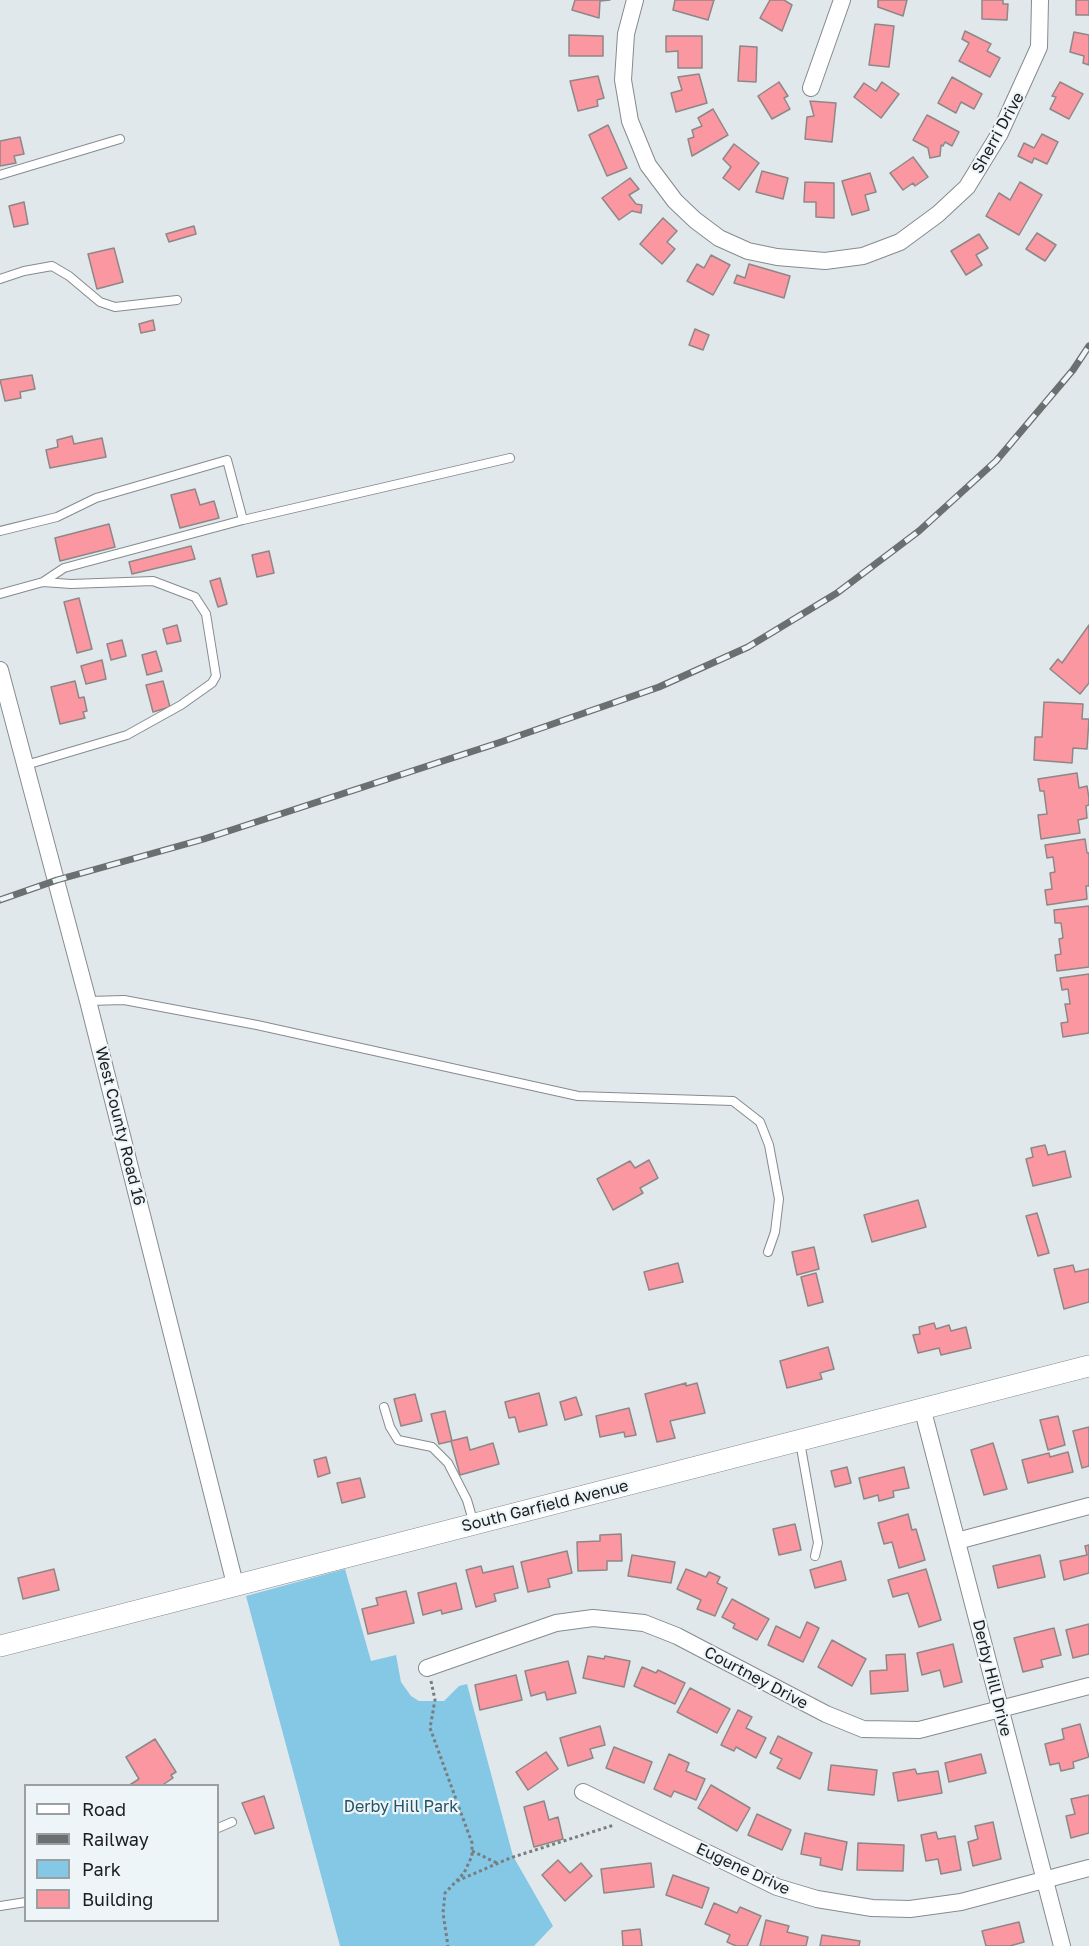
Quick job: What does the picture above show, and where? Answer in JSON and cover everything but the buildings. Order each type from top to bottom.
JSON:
[{"type":"street","name":"Sherri Drive","points":[[635,0],[626,34],[623,80],[630,121],[648,165],[675,201],[719,238],[748,251],[777,257],[825,261],[863,256],[900,242],[938,214],[967,187],[1000,133],[1032,66],[1039,47],[1040,0]]},
{"type":"street","points":[[810,88],[842,0]]},
{"type":"street","name":"West County Road 16","points":[[0,669],[88,1001],[235,1584]]},
{"type":"street","name":"South Garfield Avenue","points":[[0,1646],[235,1584],[923,1411],[1089,1366]]},
{"type":"street","name":"Derby Hill Drive","points":[[923,1411],[1062,1946]]},
{"type":"street","points":[[957,1541],[1089,1506]]},
{"type":"street","name":"Courtney Drive","points":[[427,1668],[556,1623],[593,1618],[627,1619],[676,1636],[850,1726],[905,1732],[1089,1686]]},
{"type":"street","name":"Eugene Drive","points":[[583,1792],[760,1880],[817,1899],[872,1908],[910,1909],[961,1902],[1089,1868]]},
{"type":"lane","points":[[0,175],[120,139]]},
{"type":"lane","points":[[0,279],[24,271],[52,266],[69,276],[100,302],[115,306],[177,300]]},
{"type":"lane","points":[[0,594],[43,582],[64,568],[243,520],[510,458]]},
{"type":"lane","points":[[0,531],[57,517],[96,498],[227,460],[243,520]]},
{"type":"lane","points":[[26,765],[127,735],[181,705],[212,683],[216,676],[206,614],[195,597],[153,582],[71,585],[43,582]]},
{"type":"lane","points":[[88,1001],[124,1000],[257,1025],[578,1095],[733,1101],[760,1122],[769,1145],[779,1199],[775,1232],[768,1252]]},
{"type":"lane","points":[[384,1407],[390,1427],[398,1440],[432,1447],[448,1463],[467,1500],[474,1524]]},
{"type":"lane","points":[[800,1442],[818,1543],[815,1556]]},
{"type":"lane","points":[[219,1828],[232,1822]]},
{"type":"lane","points":[[0,1906],[24,1902]]},
{"type":"path","points":[[427,1668],[435,1700],[430,1728],[445,1773],[460,1807],[472,1851],[464,1873],[446,1893],[443,1912],[448,1946]]},
{"type":"path","points":[[455,1881],[499,1863],[634,1817]]},
{"type":"path","points":[[472,1851],[499,1863]]},
{"type":"green space","name":"Derby Hill Park","points":[[345,1569],[371,1661],[396,1655],[401,1682],[411,1696],[419,1701],[444,1701],[459,1686],[467,1684],[513,1856],[553,1926],[534,1946],[340,1946],[246,1596]]},
{"type":"railway","points":[[0,900],[57,880],[204,839],[498,743],[659,687],[748,647],[837,593],[919,531],[996,461],[1073,370],[1089,346]]}]
